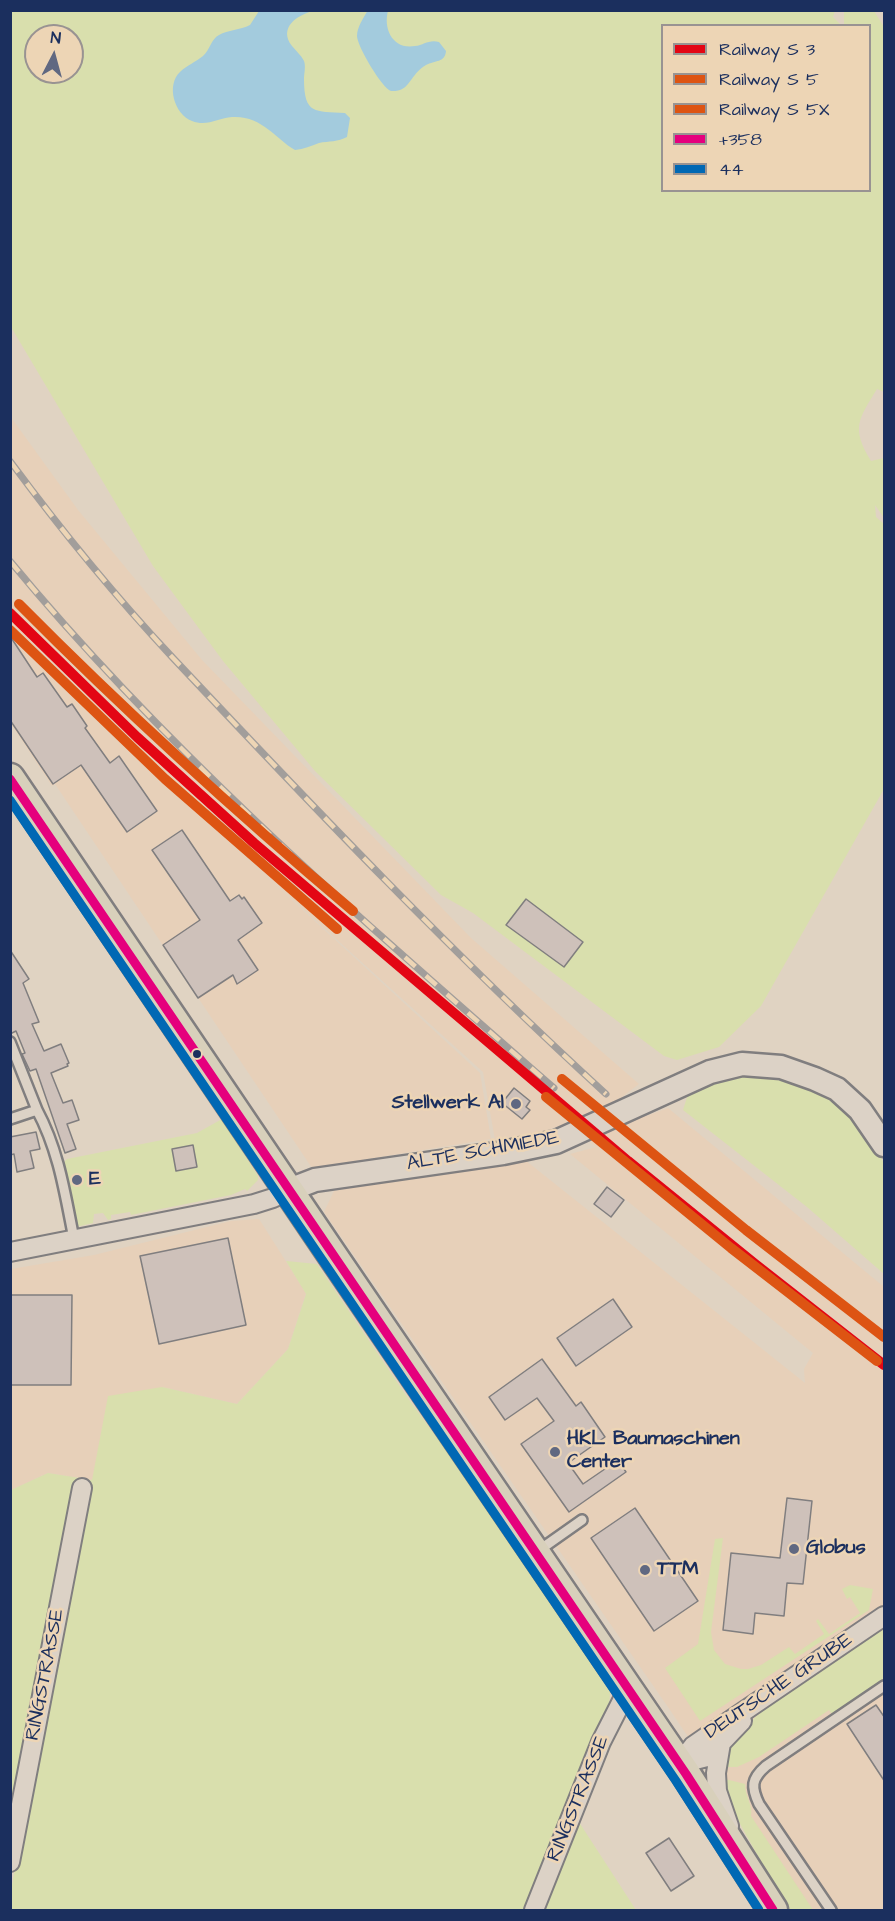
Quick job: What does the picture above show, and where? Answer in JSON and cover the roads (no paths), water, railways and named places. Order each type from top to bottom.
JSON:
[{"type":"main road","points":[[10,778],[680,1764],[773,1911]]},
{"type":"street","name":"ALTE SCHMIEDE","points":[[289,1190],[315,1180],[503,1153],[556,1142],[710,1072],[742,1064],[782,1067],[837,1089],[860,1110],[885,1145]]},
{"type":"street","points":[[10,1252],[254,1204],[289,1190]]},
{"type":"street","name":"RINGSTRASSE","points":[[10,1862],[82,1488]]},
{"type":"street","name":"DEUTSCHE GRUBE","points":[[680,1764],[693,1746],[885,1616]]},
{"type":"street","name":"RINGSTRASSE","points":[[534,1911],[601,1742],[628,1689]]},
{"type":"street","points":[[680,1764],[707,1756],[764,1698]]},
{"type":"street","points":[[722,1743],[715,1784],[738,1856]]},
{"type":"lane","points":[[10,1041],[58,1158],[74,1239]]},
{"type":"lane","points":[[10,1119],[37,1110]]},
{"type":"lane","points":[[536,1552],[582,1520]]},
{"type":"lane","points":[[831,1911],[759,1804],[754,1794],[753,1784],[757,1774],[885,1686]]},
{"type":"water","points":[[368,10],[388,11],[387,25],[391,37],[401,45],[439,42],[446,51],[444,58],[426,65],[403,88],[391,91],[376,75],[358,41],[358,29]]},
{"type":"water","points":[[259,11],[313,11],[291,23],[288,28],[288,39],[304,61],[305,91],[309,105],[319,111],[345,113],[350,118],[347,137],[295,150],[259,123],[242,117],[197,123],[181,112],[174,99],[173,91],[173,84],[180,72],[203,56],[216,37],[250,25]]},
{"type":"railway","points":[[10,461],[89,562],[173,658],[440,935],[606,1094]]},
{"type":"railway","points":[[10,561],[136,703],[203,770],[341,900],[554,1088]]},
{"type":"place","name":"Stellwerk Al","points":[[516,1104]]},
{"type":"place","name":"E","points":[[77,1180]]},
{"type":"place","name":"HKL Baumaschinen Center","points":[[555,1452]]},
{"type":"place","name":"Globus","points":[[794,1549]]},
{"type":"place","name":"TTM","points":[[645,1570]]}]
